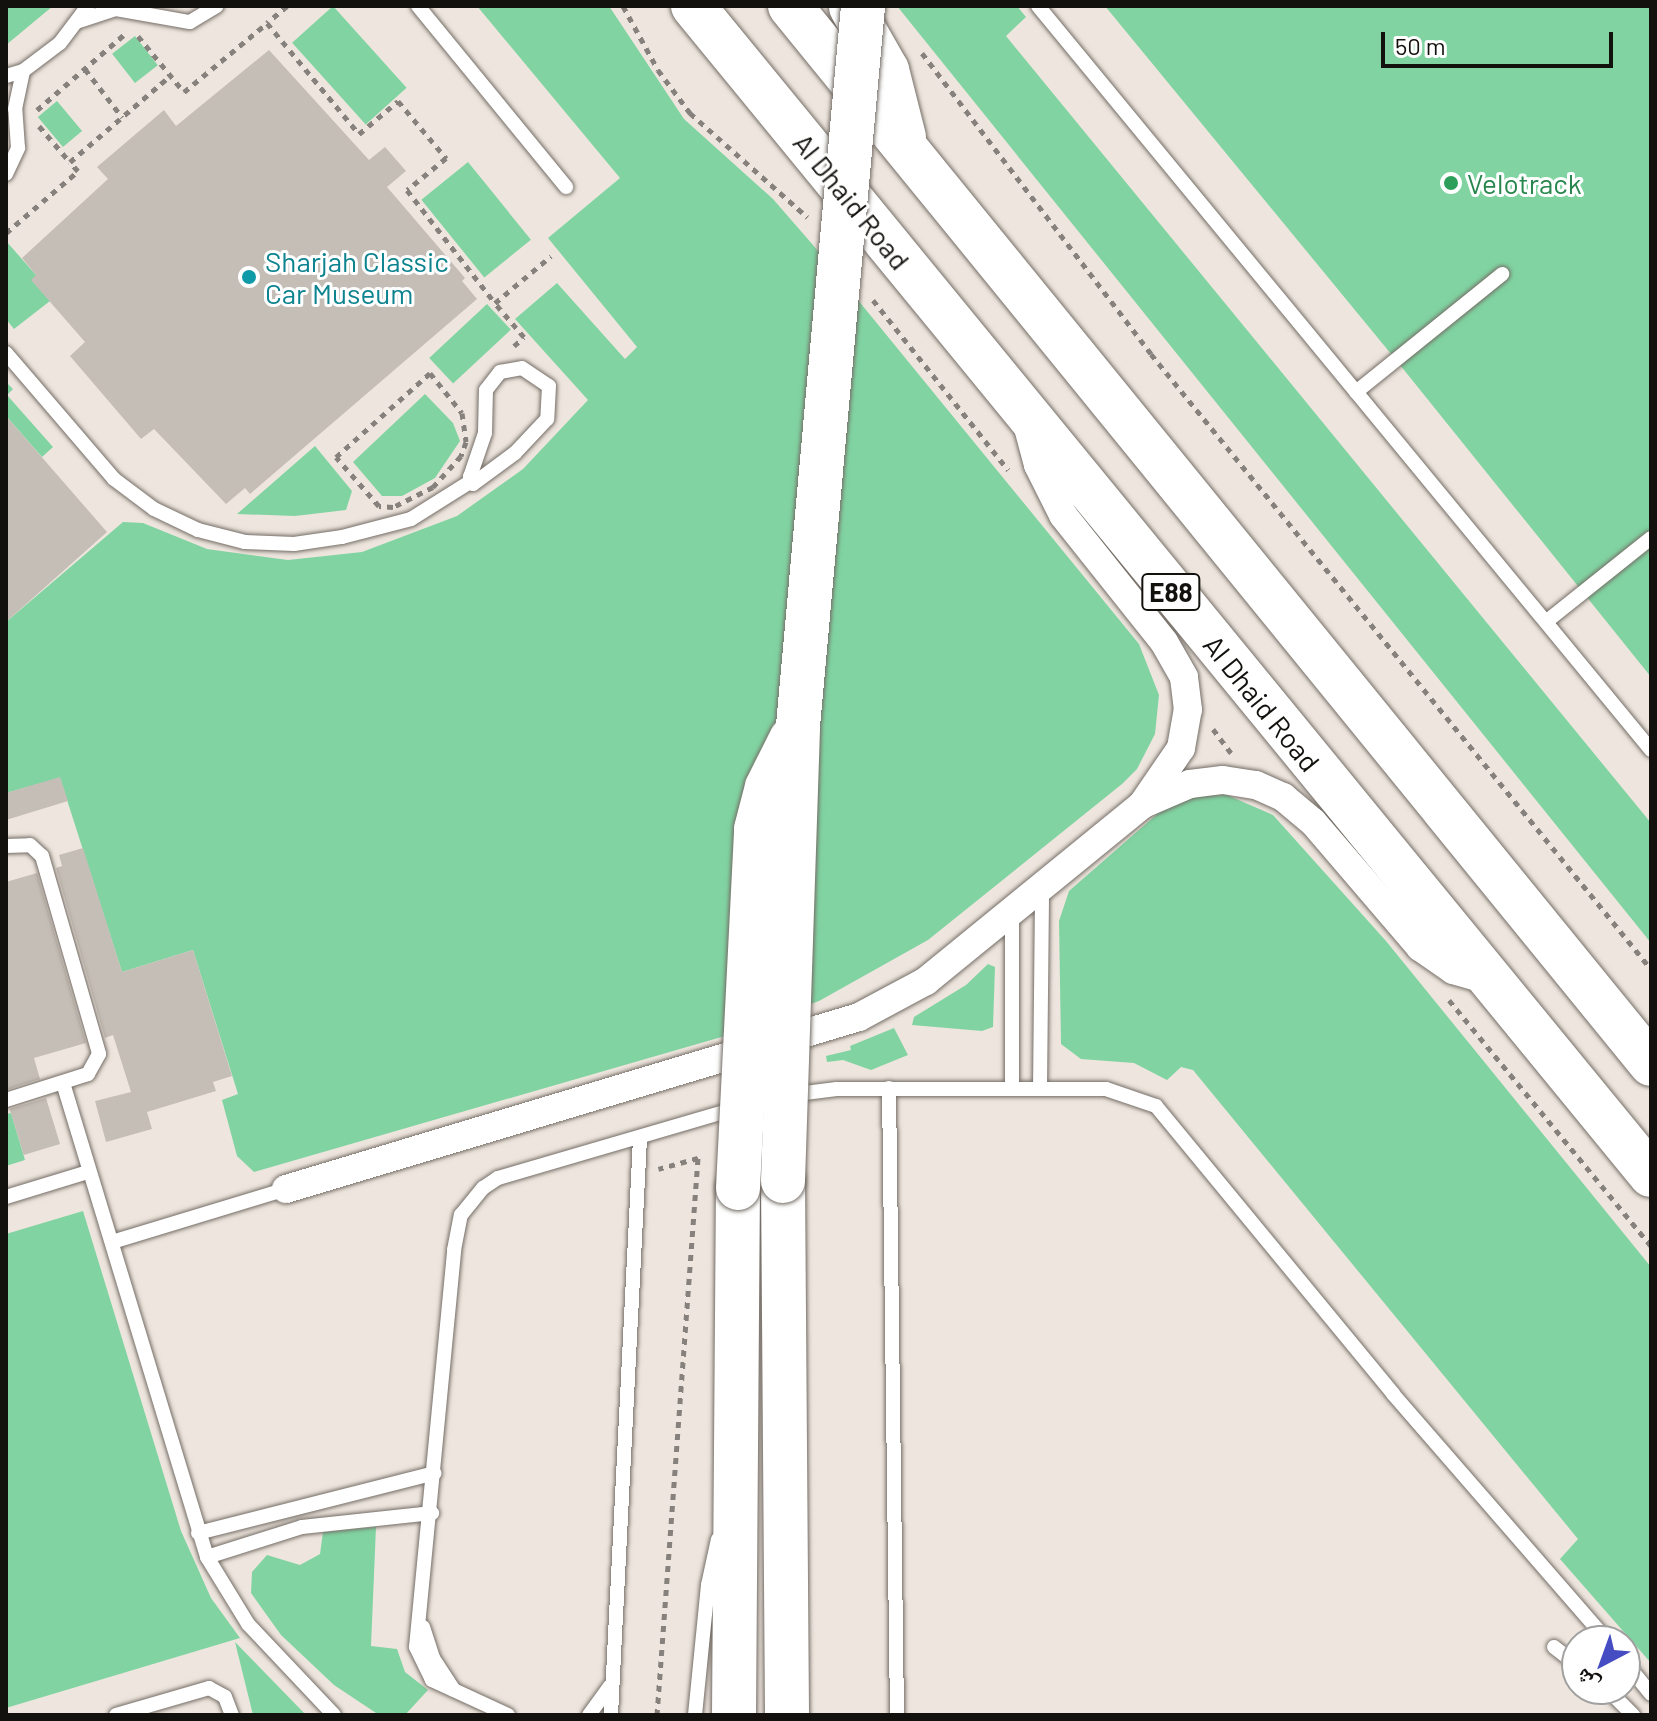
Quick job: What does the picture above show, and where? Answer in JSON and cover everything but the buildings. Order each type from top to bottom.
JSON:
[{"type":"highway","name":"Al Dhaid Road","points":[[693,6],[1651,1175]]},
{"type":"highway","name":"E88","points":[[790,6],[1651,1064]]},
{"type":"highway","points":[[850,6],[887,70],[906,148]]},
{"type":"highway","points":[[790,1712],[783,1181],[798,726],[863,6]]},
{"type":"highway","points":[[734,1715],[733,1501],[738,1188],[756,829],[767,787],[798,726]]},
{"type":"street","points":[[286,1189],[859,1017],[926,981],[1142,805],[1181,748],[1188,710],[1184,677],[1164,642],[1063,515],[1038,465],[1026,416]]},
{"type":"street","points":[[1142,805],[1206,781],[1240,781],[1283,797],[1313,822],[1428,954],[1453,970],[1492,981]]},
{"type":"lane","points":[[6,76],[23,71],[79,21],[88,6]]},
{"type":"lane","points":[[79,21],[116,9],[150,10],[190,22],[217,6]]},
{"type":"lane","points":[[418,6],[566,187]]},
{"type":"lane","points":[[1038,6],[1651,750]]},
{"type":"lane","points":[[6,174],[18,148],[15,109],[23,71]]},
{"type":"lane","points":[[6,130],[18,148]]},
{"type":"lane","points":[[1356,392],[1502,274]]},
{"type":"lane","points":[[6,353],[114,479],[154,509],[198,530],[245,542],[294,544],[342,537],[411,519],[497,469],[547,419],[552,397],[533,370],[511,369],[492,380],[484,401],[485,433],[470,482]]},
{"type":"lane","points":[[1547,621],[1651,538]]},
{"type":"lane","points":[[6,846],[30,845],[42,856],[97,1047],[94,1069],[63,1083],[6,1100]]},
{"type":"lane","points":[[1040,1089],[1042,887]]},
{"type":"lane","points":[[1012,912],[1012,1089]]},
{"type":"lane","points":[[63,1083],[207,1557],[248,1624],[335,1713]]},
{"type":"lane","points":[[508,1715],[454,1690],[433,1658],[422,1623],[454,1250],[461,1215],[498,1178],[798,1093],[889,1088],[1125,1092],[1169,1116],[1393,1394],[1594,1625]]},
{"type":"lane","points":[[889,1088],[897,1715]]},
{"type":"lane","points":[[611,1715],[640,1139]]},
{"type":"lane","points":[[6,1197],[88,1172]]},
{"type":"lane","points":[[112,1242],[286,1189]]},
{"type":"lane","points":[[198,1533],[435,1473]]},
{"type":"lane","points":[[695,1715],[708,1585],[733,1501]]},
{"type":"lane","points":[[207,1557],[302,1527],[432,1513]]},
{"type":"lane","points":[[1554,1647],[1561,1652]]},
{"type":"lane","points":[[589,1715],[613,1682]]},
{"type":"lane","points":[[116,1715],[209,1688],[225,1697],[232,1715]]},
{"type":"path","points":[[6,233],[78,171],[30,116],[132,28],[184,92],[287,6]]},
{"type":"path","points":[[267,23],[359,134],[398,101],[446,158],[407,190],[524,337],[501,358]]},
{"type":"path","points":[[914,43],[1151,354],[1651,969]]},
{"type":"path","points":[[85,69],[122,117]]},
{"type":"path","points":[[70,162],[170,76]]},
{"type":"path","points":[[495,303],[551,256]]},
{"type":"path","points":[[430,373],[453,399],[465,428],[455,469],[433,487],[393,507],[373,502],[336,457],[430,373]]},
{"type":"path","points":[[453,399],[465,388]]},
{"type":"path","points":[[638,1174],[698,1158],[657,1715]]},
{"type":"green space","points":[[6,6],[53,6],[6,45]]},
{"type":"green space","points":[[333,6],[407,88],[366,125],[292,43]]},
{"type":"green space","points":[[477,6],[609,6],[684,119],[773,199],[813,245],[1139,644],[1159,695],[1155,734],[1137,769],[1122,784],[928,940],[819,1001],[725,1036],[254,1172],[237,1156],[222,1100],[238,1094],[193,950],[122,972],[60,778],[6,793],[6,622],[123,522],[143,523],[207,549],[288,560],[362,552],[457,516],[523,469],[588,400],[515,319],[557,283],[625,359],[637,347],[548,238],[620,178]]},
{"type":"green space","points":[[897,6],[1017,6],[1026,17],[1006,36],[1651,823],[1651,943]]},
{"type":"green space","name":"Velotrack","points":[[1105,6],[1651,6],[1651,677],[1396,360]]},
{"type":"green space","points":[[135,36],[158,65],[135,83],[112,54]]},
{"type":"green space","points":[[57,101],[82,131],[63,147],[38,117]]},
{"type":"green space","points":[[468,162],[531,240],[484,277],[421,200]]},
{"type":"green space","points":[[6,241],[36,275],[50,301],[14,329],[6,319]]},
{"type":"green space","points":[[487,304],[511,330],[453,383],[429,358]]},
{"type":"green space","points":[[6,382],[13,389],[7,395],[53,447],[42,457],[6,416]]},
{"type":"green space","points":[[425,394],[453,423],[460,441],[435,478],[402,496],[382,496],[353,462]]},
{"type":"green space","points":[[315,446],[352,491],[346,510],[295,516],[237,514]]},
{"type":"green space","points":[[1227,795],[1273,815],[1386,941],[1651,1267],[1651,1663],[1641,1652],[1641,1625],[1618,1625],[1560,1559],[1578,1539],[1193,1070],[1181,1067],[1167,1080],[1134,1063],[1081,1059],[1061,1044],[1059,921],[1069,891],[1163,809],[1193,796]]},
{"type":"green space","points":[[988,964],[995,967],[993,1027],[982,1031],[912,1025],[914,1017],[966,985]]},
{"type":"green space","points":[[894,1028],[908,1055],[871,1070],[843,1060],[827,1062],[826,1056],[851,1050],[850,1046]]},
{"type":"green space","points":[[11,1113],[25,1160],[6,1166],[6,1114]]},
{"type":"green space","points":[[83,1211],[181,1531],[211,1598],[240,1638],[6,1708],[6,1234]]},
{"type":"green space","points":[[376,1527],[371,1646],[397,1649],[405,1672],[428,1690],[405,1715],[379,1715],[334,1685],[281,1635],[251,1593],[252,1572],[267,1555],[300,1565],[320,1554],[323,1532]]},
{"type":"green space","points":[[235,1642],[306,1715],[253,1715]]},
{"type":"place","name":"Velotrack","points":[[1451,183]]},
{"type":"place","name":"Sharjah Classic Car Museum","points":[[249,277]]}]
